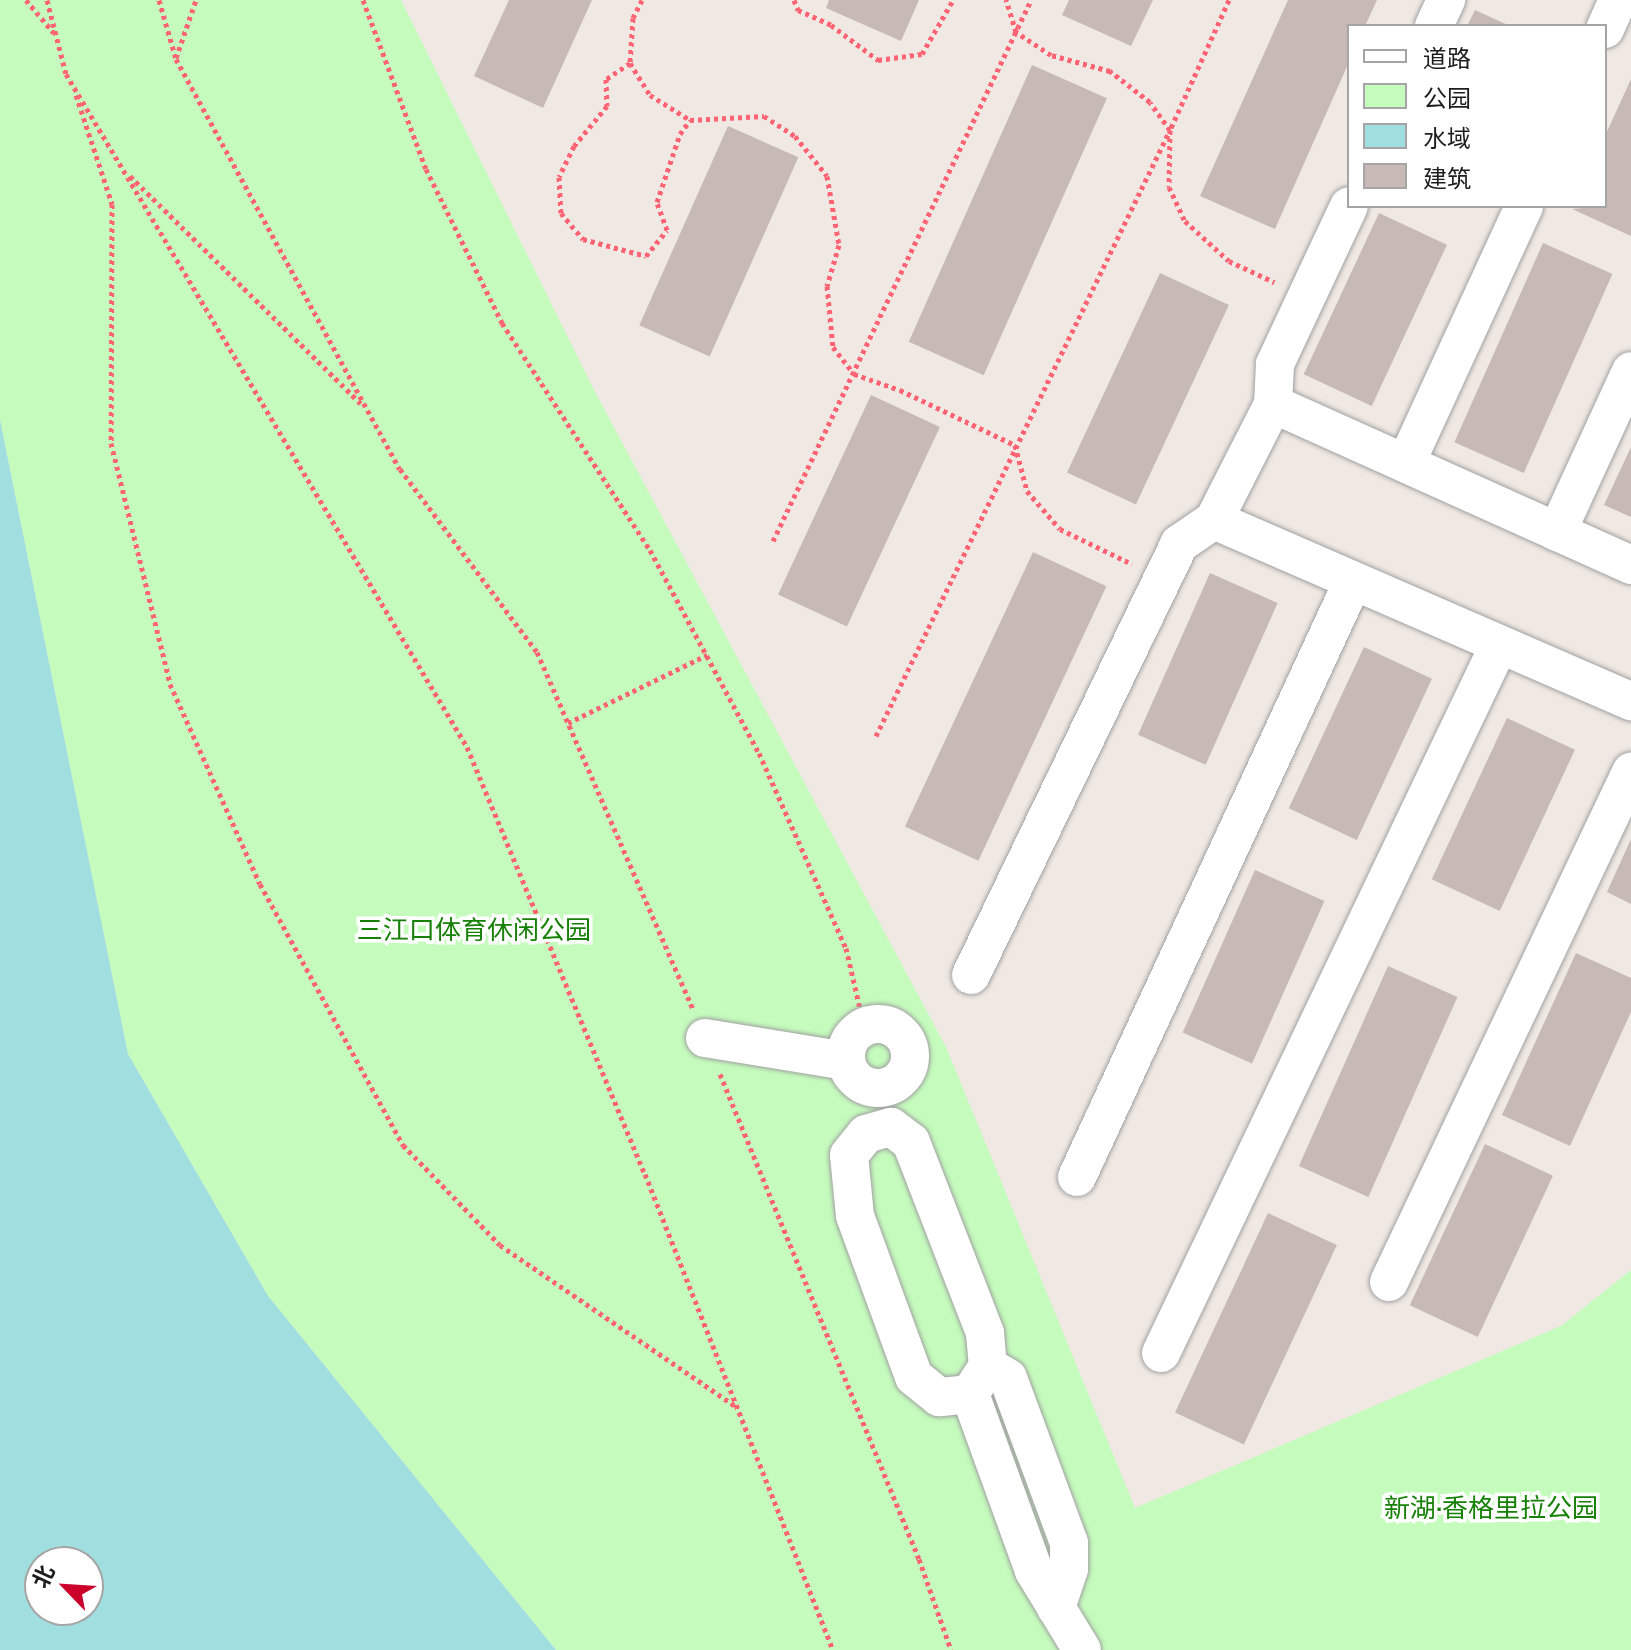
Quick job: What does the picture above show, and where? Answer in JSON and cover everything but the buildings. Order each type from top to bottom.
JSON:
[{"type":"street","points":[[1435,24],[1446,0]]},
{"type":"street","points":[[1607,25],[1618,0]]},
{"type":"street","points":[[971,975],[1179,544],[1214,520],[1273,404],[1275,364],[1348,208]]},
{"type":"street","points":[[1406,463],[1523,208]]},
{"type":"street","points":[[1557,532],[1631,371]]},
{"type":"street","points":[[1273,404],[1631,565]]},
{"type":"street","points":[[1214,520],[1631,701]]},
{"type":"street","points":[[1077,1177],[1353,581]]},
{"type":"street","points":[[1161,1353],[1499,645]]},
{"type":"street","points":[[1389,1282],[1631,772]]},
{"type":"street","points":[[864,1026],[894,1027],[911,1053],[897,1082],[877,1088],[857,1080],[846,1061],[849,1041],[864,1026]]},
{"type":"street","points":[[705,1038],[846,1061]]},
{"type":"street","points":[[877,1088],[891,1127],[911,1142],[985,1333],[979,1380]]},
{"type":"street","points":[[891,1127],[866,1134],[849,1155],[855,1216],[914,1377],[939,1397],[979,1380],[1008,1378],[1069,1543],[1069,1569],[1056,1608],[1082,1650]]},
{"type":"path","points":[[26,0],[56,35]]},
{"type":"path","points":[[47,0],[112,204],[111,443],[170,684],[260,884],[403,1145],[500,1245],[737,1407]]},
{"type":"path","points":[[159,0],[176,59],[400,469],[537,652],[705,1038],[919,1559],[951,1650]]},
{"type":"path","points":[[176,59],[196,0]]},
{"type":"path","points":[[363,0],[426,169],[502,323],[650,550],[759,753],[846,948],[864,1026]]},
{"type":"path","points":[[642,0],[633,18],[630,63],[650,95],[690,120],[764,116],[795,136],[827,176],[839,245],[827,286],[833,347],[854,374],[900,390],[1015,445],[1027,491],[1060,529],[1162,578]]},
{"type":"path","points":[[794,0],[798,10],[831,25],[878,60],[922,54],[953,0]]},
{"type":"path","points":[[1006,0],[1016,32],[1051,55],[1110,71],[1150,102],[1170,130],[1169,187],[1185,221],[1229,261],[1307,297]]},
{"type":"path","points":[[773,541],[1031,0]]},
{"type":"path","points":[[876,736],[1170,130],[1229,0]]},
{"type":"path","points":[[630,63],[606,79],[607,106],[574,146],[559,177],[561,213],[583,239],[646,256],[667,230],[657,202],[680,134],[690,120]]},
{"type":"path","points":[[72,85],[467,747],[833,1650]]},
{"type":"path","points":[[123,168],[368,411]]},
{"type":"path","points":[[568,723],[707,655]]},
{"type":"green space","name":"三江口体育休闲公园","points":[[0,0],[401,0],[594,390],[946,1047],[1135,1508],[1561,1326],[1631,1270],[1631,1650],[556,1650],[268,1296],[128,1054],[0,420]]},
{"type":"water","points":[[0,420],[128,1054],[268,1296],[556,1650],[0,1650]]},
{"type":"park label","name":"新湖·香格里拉公园","points":[[1491,1509]]}]
